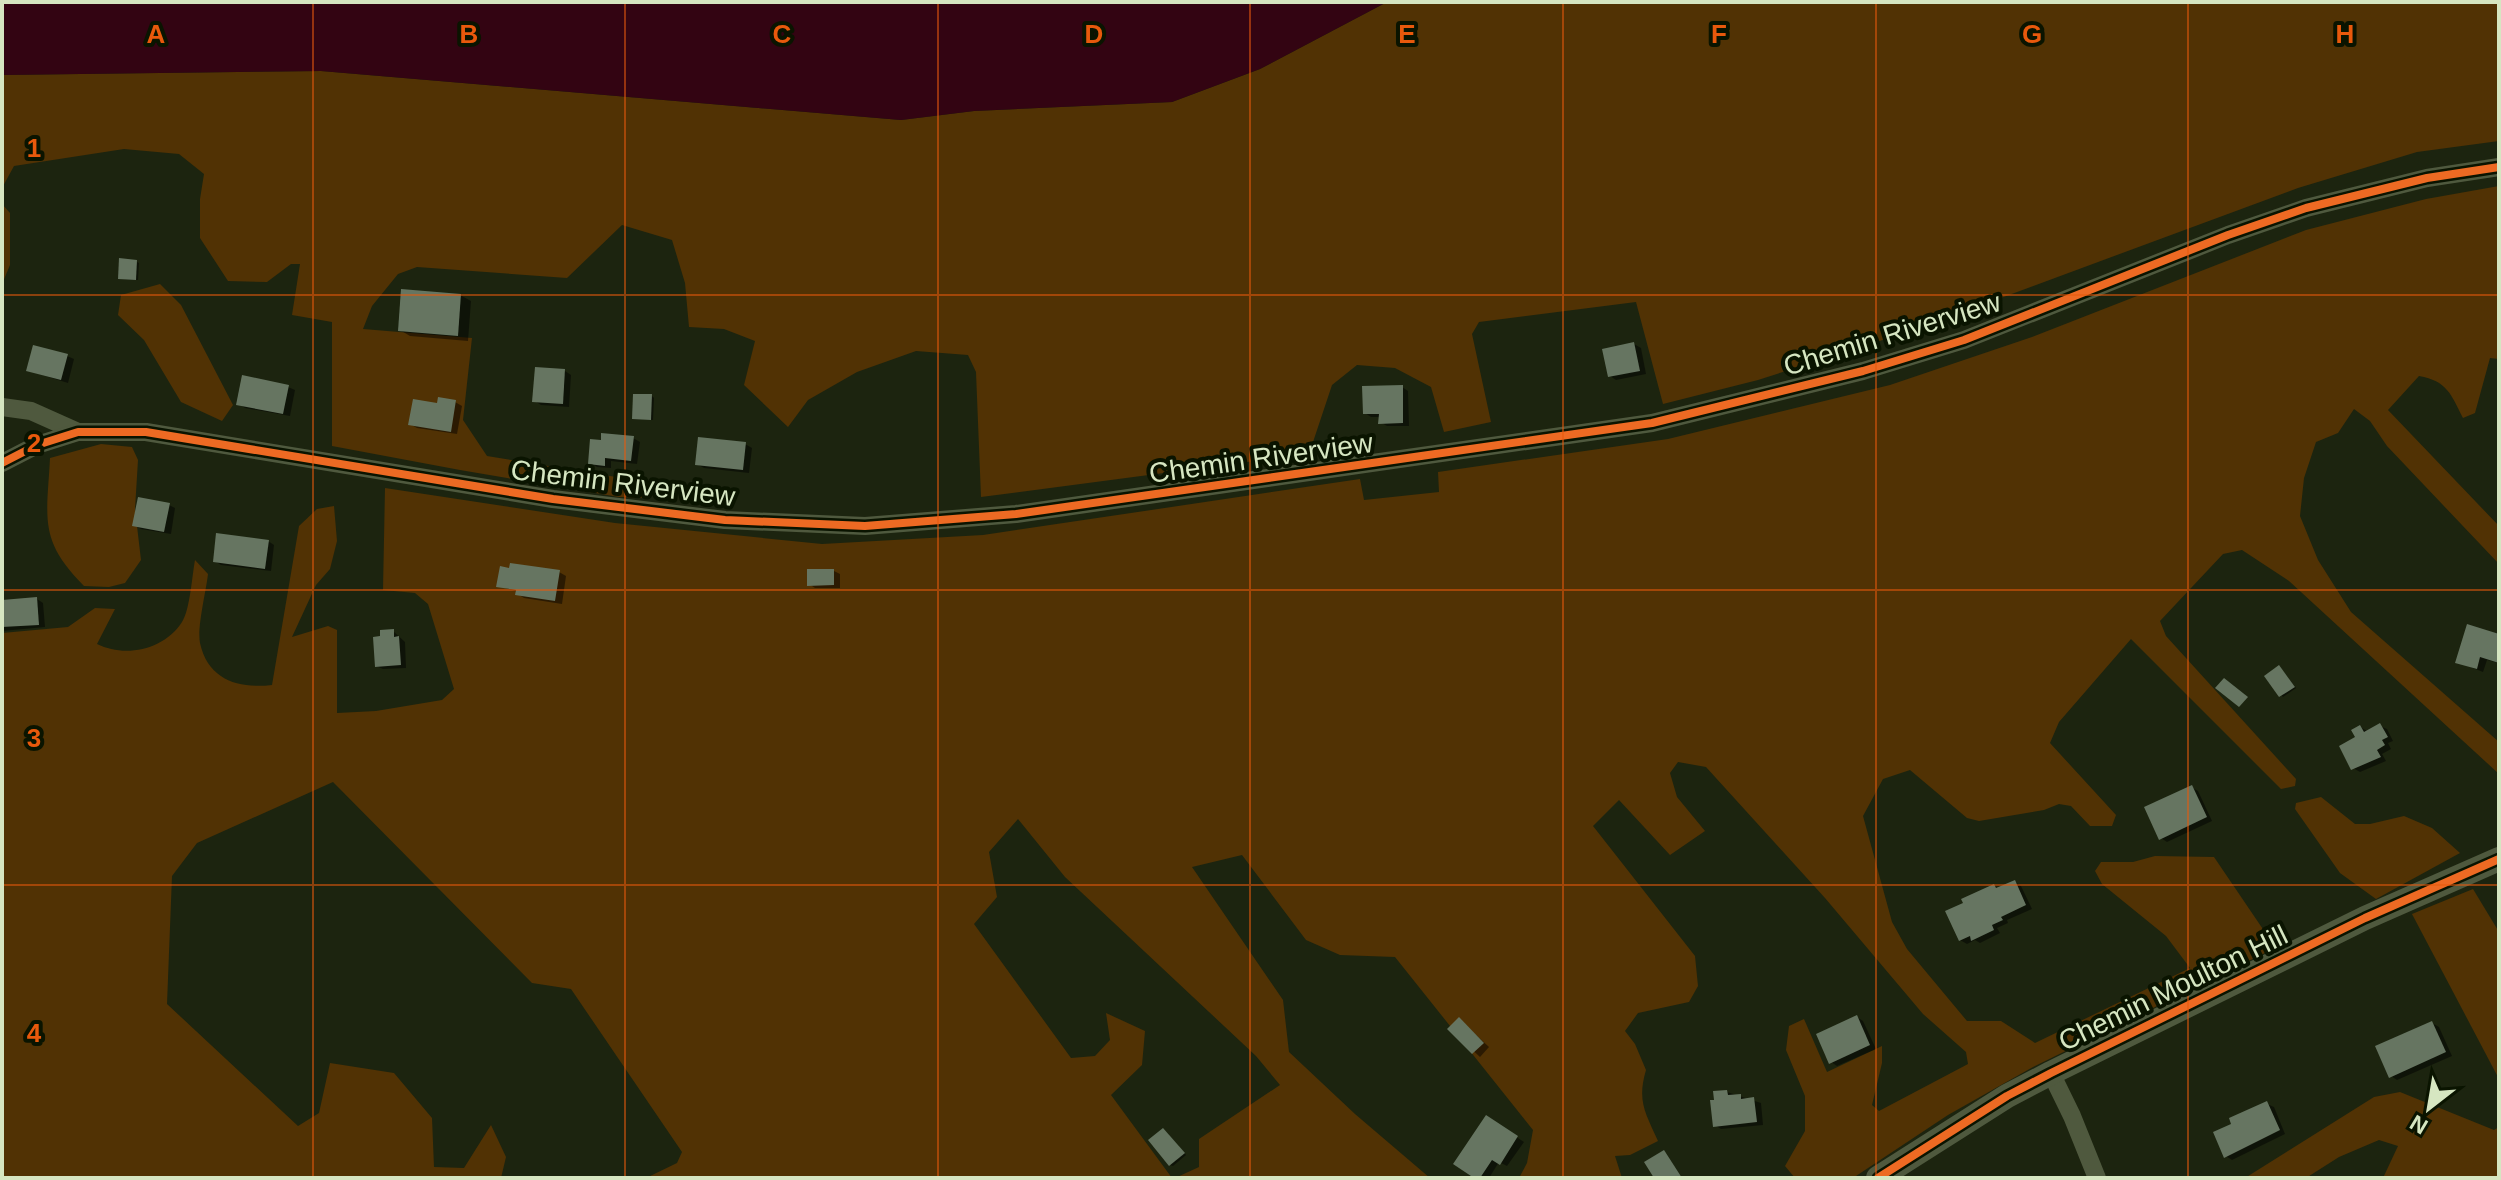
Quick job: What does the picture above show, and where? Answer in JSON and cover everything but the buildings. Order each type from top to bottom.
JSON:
[{"type":"street","name":"Chemin Riverview","points":[[2,463],[37,445],[78,432],[146,432],[553,499],[725,520],[865,526],[1016,514],[1652,423],[1849,375],[1964,340],[2228,235],[2306,208],[2427,178],[2499,167]]},
{"type":"street","points":[[2,407],[31,411],[78,432]]},
{"type":"street","name":"Chemin Moulton Hill","points":[[1878,1178],[2007,1096],[2051,1073],[2365,918],[2499,859]]},
{"type":"street","points":[[2051,1073],[2097,1178]]},
{"type":"shaded area","points":[[2,2],[1387,2],[1260,69],[1172,102],[974,111],[901,120],[321,71],[2,75]]},
{"type":"shaded area","points":[[1387,2],[2499,2],[2499,141],[2417,152],[2298,188],[1917,329],[1758,380],[1663,404],[1636,302],[1479,322],[1472,334],[1491,422],[1444,432],[1431,387],[1395,368],[1357,365],[1332,385],[1309,454],[981,497],[976,372],[968,355],[916,351],[857,372],[808,400],[788,427],[744,385],[755,341],[724,329],[689,327],[685,283],[672,240],[622,225],[567,278],[417,267],[398,274],[372,306],[363,329],[472,338],[463,420],[487,456],[647,482],[647,498],[619,497],[332,446],[332,322],[292,315],[300,264],[291,264],[267,282],[228,281],[200,238],[200,199],[204,174],[179,154],[124,149],[14,166],[2,188],[2,75],[321,71],[901,120],[974,111],[1172,102],[1260,69]]},
{"type":"shaded area","points":[[2499,186],[2499,359],[2490,358],[2475,413],[2463,418],[2442,385],[2419,376],[2388,410],[2499,526],[2499,564],[2387,446],[2370,421],[2354,409],[2338,433],[2316,442],[2304,478],[2300,516],[2318,560],[2351,612],[2499,742],[2499,774],[2289,581],[2242,550],[2223,554],[2160,621],[2166,636],[2296,779],[2295,786],[2281,789],[2131,639],[2059,722],[2050,743],[2116,815],[2112,826],[2090,826],[2071,806],[2059,804],[2044,810],[1979,821],[1967,818],[1910,770],[1883,779],[1863,816],[1892,922],[1907,949],[1967,1021],[2001,1021],[2035,1043],[2190,968],[2166,936],[2102,884],[2095,871],[2101,862],[2133,862],[2155,856],[2214,857],[2273,944],[2269,951],[2033,1067],[1948,1115],[1853,1178],[1795,1178],[1785,1166],[1805,1131],[1805,1096],[1786,1050],[1789,1026],[1804,1019],[1827,1072],[1882,1046],[1882,1063],[1872,1105],[1879,1111],[1968,1064],[1966,1052],[1923,1014],[1825,898],[1706,767],[1678,762],[1670,773],[1677,797],[1705,831],[1670,855],[1619,800],[1593,826],[1695,956],[1698,986],[1689,1002],[1638,1013],[1625,1031],[1635,1044],[1646,1070],[1642,1098],[1658,1141],[1630,1155],[1615,1156],[1622,1178],[1519,1178],[1527,1163],[1533,1130],[1395,957],[1340,955],[1306,940],[1242,855],[1192,867],[1283,1000],[1289,1052],[1430,1178],[1175,1178],[1199,1167],[1199,1139],[1280,1085],[1256,1056],[1065,877],[1018,819],[989,852],[997,897],[974,924],[1071,1058],[1095,1056],[1110,1040],[1106,1013],[1145,1031],[1142,1065],[1111,1095],[1172,1178],[646,1178],[677,1163],[682,1152],[571,989],[532,983],[333,782],[197,843],[172,876],[167,1004],[298,1126],[319,1113],[330,1063],[394,1073],[432,1118],[434,1167],[464,1168],[491,1125],[506,1157],[501,1178],[2,1178],[2,633],[68,627],[95,608],[115,609],[97,644],[131,651],[155,645],[174,632],[185,617],[195,560],[208,574],[199,636],[210,666],[218,674],[237,683],[272,685],[299,526],[317,509],[334,506],[337,541],[330,569],[316,585],[292,637],[328,626],[337,630],[337,713],[376,711],[442,700],[454,689],[428,604],[415,593],[383,590],[385,488],[615,523],[822,544],[983,535],[1360,479],[1364,500],[1439,492],[1438,472],[1668,439],[1890,385],[2032,337],[2306,230],[2426,199]]},
{"type":"shaded area","points":[[2,204],[10,213],[10,265],[2,284]]},
{"type":"shaded area","points":[[160,284],[181,305],[233,405],[222,421],[181,402],[144,340],[118,315],[121,295]]},
{"type":"shaded area","points":[[101,444],[132,447],[138,460],[135,509],[141,560],[125,583],[109,587],[84,586],[69,570],[52,541],[47,513],[50,458]]},
{"type":"shaded area","points":[[2321,797],[2355,824],[2370,824],[2404,816],[2432,828],[2460,853],[2376,899],[2340,873],[2295,809],[2296,803]]},
{"type":"shaded area","points":[[2473,889],[2499,932],[2499,1079],[2412,914]]},
{"type":"shaded area","points":[[2400,1092],[2494,1130],[2499,1127],[2499,1178],[2383,1178],[2398,1146],[2379,1140],[2339,1157],[2306,1178],[2245,1178],[2374,1097]]},
{"type":"cycle path","points":[[2,463],[37,445],[78,432],[146,432],[553,499],[725,520],[865,526],[1016,514],[1652,423],[1863,371],[1964,340],[2228,235],[2306,208],[2427,178],[2499,167]]},
{"type":"cycle path","points":[[1878,1178],[2007,1096],[2051,1073],[2365,918],[2499,859]]}]
